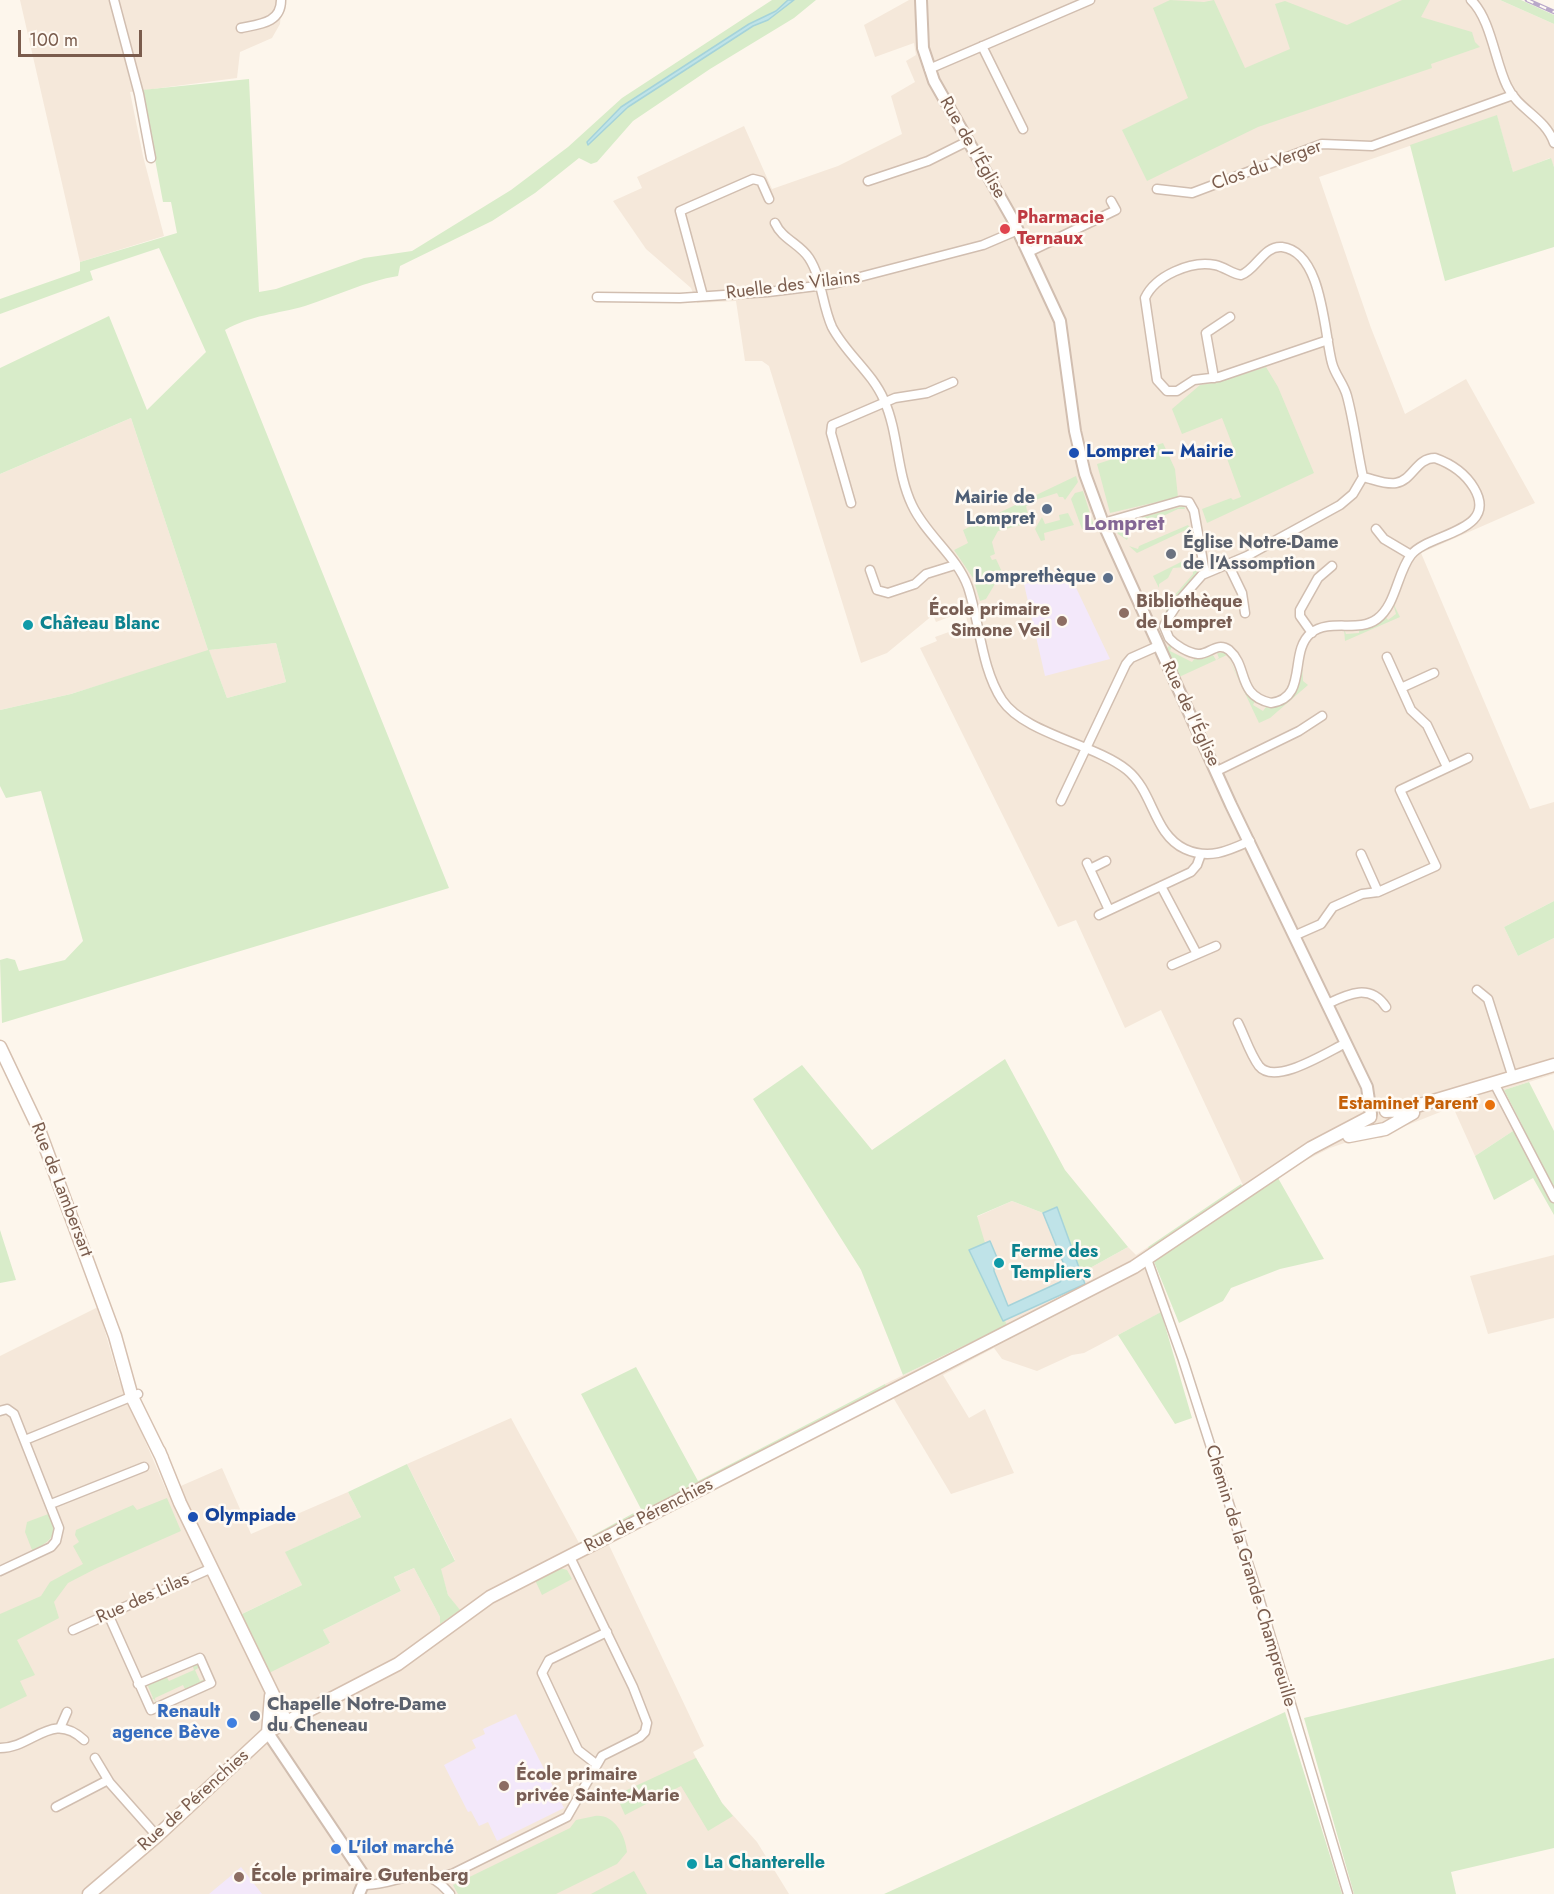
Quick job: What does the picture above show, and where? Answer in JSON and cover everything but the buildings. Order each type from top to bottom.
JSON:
[{"type":"main road","name":"Rue de Lambersart","points":[[0,1047],[38,1127],[135,1395],[173,1488],[270,1693],[286,1721]]},
{"type":"main road","points":[[1297,1158],[1317,1144],[1361,1124],[1378,1113],[1399,1111],[1554,1065]]},
{"type":"main road","points":[[1297,1158],[1361,1132],[1385,1128],[1456,1095]]},
{"type":"main road","points":[[1378,1113],[1391,1117],[1385,1128]]},
{"type":"main road","points":[[1378,1113],[1372,1126],[1385,1128]]},
{"type":"main road","name":"Rue de Pérenchies","points":[[88,1894],[157,1836],[268,1733],[286,1721],[398,1664],[480,1603],[1147,1259],[1297,1158]]},
{"type":"main road","name":"Rue de Lambersart","points":[[268,1733],[270,1693]]},
{"type":"street","points":[[114,0],[139,94],[151,158]]},
{"type":"street","points":[[241,28],[272,20],[279,13],[281,0]]},
{"type":"street","name":"Rue de l'Église","points":[[921,0],[922,42],[929,69],[1018,230],[1060,324],[1074,431],[1085,474],[1103,523],[1146,614],[1157,645],[1378,1113]]},
{"type":"street","points":[[929,69],[1090,0]]},
{"type":"street","points":[[1472,0],[1481,13],[1506,85],[1513,95],[1544,124],[1554,143]]},
{"type":"street","points":[[982,46],[1023,129]]},
{"type":"street","name":"Clos du Verger","points":[[1157,189],[1192,193],[1322,144],[1372,146],[1408,135],[1513,95]]},
{"type":"street","points":[[868,181],[928,161],[968,141]]},
{"type":"street","points":[[703,296],[680,211],[753,178],[761,181],[769,199]]},
{"type":"street","points":[[1029,252],[1116,210],[1111,201]]},
{"type":"street","points":[[775,223],[784,236],[808,256],[835,332],[872,379],[885,402],[892,423],[900,474],[909,500],[928,532],[955,565],[967,586],[990,671],[1003,701],[1026,720],[1121,766],[1133,775],[1171,840],[1181,847],[1201,854],[1226,852],[1250,841]]},
{"type":"street","name":"Ruelle des Vilains","points":[[597,297],[703,296],[820,286],[851,281],[977,247],[1018,230]]},
{"type":"street","points":[[1328,340],[1214,378],[1194,380],[1173,392],[1161,388],[1157,380],[1146,298],[1158,281],[1192,266],[1216,265],[1241,275],[1273,248],[1290,249],[1308,266],[1313,276],[1326,322],[1333,367],[1347,393],[1363,477],[1353,494],[1340,505],[1228,564],[1205,573],[1180,600],[1167,620],[1164,626],[1169,638],[1195,654],[1203,654],[1216,647],[1228,650],[1249,691],[1265,701],[1274,703],[1284,699],[1295,686],[1299,651],[1312,633],[1325,627],[1368,623],[1379,618],[1388,606],[1411,555],[1417,549],[1472,522],[1478,503],[1474,488],[1458,469],[1432,458],[1422,462],[1406,478],[1396,483],[1363,477]]},
{"type":"street","points":[[1214,378],[1206,333],[1230,317]]},
{"type":"street","points":[[851,503],[831,427],[836,422],[898,397],[927,393],[953,382]]},
{"type":"street","points":[[1103,523],[1184,501],[1193,507],[1205,573]]},
{"type":"street","points":[[1376,530],[1384,539],[1411,555]]},
{"type":"street","points":[[1228,564],[1242,593],[1245,613]]},
{"type":"street","points":[[870,570],[877,590],[885,593],[915,584],[926,574],[955,565]]},
{"type":"street","points":[[1312,633],[1300,616],[1300,610],[1318,578],[1332,566]]},
{"type":"street","points":[[1061,801],[1126,664],[1131,658],[1169,638]]},
{"type":"street","points":[[1387,657],[1413,712],[1427,725],[1447,767]]},
{"type":"street","points":[[1401,688],[1434,673]]},
{"type":"street","points":[[1217,771],[1299,731],[1322,716]]},
{"type":"street","points":[[1296,936],[1321,924],[1333,907],[1362,894],[1378,892],[1436,866],[1400,790],[1468,758]]},
{"type":"street","points":[[1099,915],[1193,870],[1201,854]]},
{"type":"street","points":[[1361,854],[1378,892]]},
{"type":"street","points":[[1106,861],[1088,866],[1109,910]]},
{"type":"street","points":[[1161,886],[1197,954]]},
{"type":"street","points":[[1172,965],[1216,946]]},
{"type":"street","points":[[1477,990],[1488,999],[1513,1078]]},
{"type":"street","points":[[1327,1004],[1352,993],[1364,992],[1378,997],[1386,1007]]},
{"type":"street","points":[[1238,1023],[1258,1065],[1273,1074],[1285,1072],[1346,1043]]},
{"type":"street","points":[[1494,1083],[1554,1198]]},
{"type":"street","name":"Chemin de la Grande Champreuille","points":[[1147,1259],[1184,1360],[1266,1619],[1348,1894]]},
{"type":"street","points":[[25,1440],[135,1395]]},
{"type":"street","points":[[0,1411],[10,1410],[14,1414],[59,1528],[56,1541],[46,1549],[0,1570]]},
{"type":"street","points":[[51,1504],[144,1467]]},
{"type":"street","points":[[268,1733],[362,1873],[362,1889],[415,1874],[433,1878],[452,1874],[567,1817],[596,1764],[605,1754],[643,1735],[647,1725],[633,1688],[569,1556]]},
{"type":"street","name":"Rue des Lilas","points":[[73,1630],[212,1568]]},
{"type":"street","points":[[108,1614],[138,1684],[151,1710],[211,1683],[200,1658],[138,1684]]},
{"type":"street","points":[[596,1764],[578,1750],[542,1673],[549,1659],[607,1632]]},
{"type":"street","points":[[60,1728],[67,1712]]},
{"type":"street","points":[[0,1748],[13,1747],[49,1729],[60,1728],[75,1732],[84,1740]]},
{"type":"street","points":[[95,1758],[108,1780],[157,1836]]},
{"type":"street","points":[[56,1808],[108,1780]]},
{"type":"street","points":[[433,1878],[450,1894]]},
{"type":"shaded area","points":[[20,0],[282,0],[280,24],[272,38],[240,52],[237,78],[130,92],[143,156],[164,236],[80,262]]},
{"type":"shaded area","points":[[909,0],[1500,0],[1554,24],[1554,167],[1550,158],[1513,173],[1497,116],[1319,177],[1371,328],[1405,414],[1466,379],[1535,503],[1421,553],[1530,809],[1554,802],[1554,901],[1504,927],[1518,956],[1554,938],[1554,1074],[1504,1090],[1522,1125],[1475,1156],[1453,1107],[1400,1128],[1382,1138],[1359,1138],[1330,1148],[1293,1167],[1249,1198],[1161,1010],[1125,1028],[1076,920],[1058,927],[920,648],[937,641],[935,637],[968,625],[965,611],[936,622],[933,615],[887,653],[861,663],[769,366],[762,361],[745,361],[736,301],[697,303],[691,288],[646,249],[613,201],[642,188],[637,177],[744,126],[772,189],[838,166],[902,134],[891,96],[915,82],[906,61],[916,55],[914,43],[875,57],[864,25]]},
{"type":"shaded area","points":[[131,418],[208,650],[276,643],[286,682],[227,698],[209,651],[71,694],[0,710],[0,474]]},
{"type":"shaded area","name":"École primaire Simone Veil","points":[[1069,573],[1110,659],[1045,676],[1024,584]]},
{"type":"shaded area","points":[[1012,1201],[1043,1213],[1057,1207],[1081,1273],[1128,1247],[1136,1255],[1148,1247],[1171,1307],[1084,1353],[1072,1355],[1037,1371],[1002,1359],[994,1348],[943,1375],[969,1418],[985,1409],[1014,1473],[951,1494],[885,1384],[1006,1325],[969,1250],[976,1217]]},
{"type":"shaded area","points":[[1554,1255],[1554,1318],[1488,1334],[1470,1276]]},
{"type":"shaded area","points":[[98,1307],[119,1380],[167,1492],[222,1468],[251,1534],[348,1492],[361,1517],[286,1552],[302,1585],[242,1614],[330,1644],[323,1630],[401,1591],[394,1577],[414,1568],[440,1617],[459,1610],[448,1595],[440,1569],[455,1560],[407,1464],[511,1418],[585,1554],[608,1543],[704,1746],[693,1752],[696,1758],[722,1803],[757,1842],[789,1894],[0,1894],[0,1356]]},
{"type":"shaded area","name":"École primaire privée Sainte-Marie","points":[[516,1714],[564,1808],[497,1841],[488,1822],[479,1826],[471,1811],[468,1812],[444,1765],[476,1748],[472,1740],[485,1734],[483,1729]]},
{"type":"shaded area","name":"École primaire Gutenberg","points":[[241,1867],[262,1894],[209,1894],[233,1874]]},
{"type":"green space","points":[[772,0],[816,0],[794,18],[710,69],[633,121],[597,162],[591,164],[579,158],[535,193],[492,221],[400,266],[398,276],[363,285],[305,306],[254,318],[225,330],[449,888],[2,1023],[0,960],[7,958],[15,960],[19,971],[65,960],[83,941],[41,791],[6,798],[0,786],[0,710],[71,694],[208,650],[131,418],[0,474],[0,368],[109,316],[147,410],[206,352],[159,248],[90,271],[93,280],[0,314],[0,299],[80,271],[80,262],[177,233],[171,202],[163,202],[142,90],[249,79],[259,292],[276,289],[364,258],[412,251],[511,190],[568,147],[622,98]],"holes":[[[276,643],[286,682],[227,698],[209,650]]]},
{"type":"green space","points":[[1170,0],[1204,2],[1214,0],[1245,68],[1290,49],[1275,4],[1285,1],[1347,25],[1402,0],[1430,0],[1421,17],[1472,32],[1475,42],[1480,47],[1431,64],[1432,68],[1258,127],[1147,181],[1122,130],[1188,98],[1153,8]]},
{"type":"green space","points":[[1500,0],[1521,0],[1554,15],[1554,24]]},
{"type":"green space","points":[[1497,115],[1513,172],[1551,158],[1554,167],[1554,247],[1445,281],[1410,145]]},
{"type":"green space","points":[[1266,367],[1278,387],[1314,473],[1207,523],[1202,509],[1231,498],[1233,500],[1241,497],[1225,453],[1234,449],[1222,418],[1182,434],[1172,409],[1200,385],[1218,382]]},
{"type":"green space","points":[[1163,443],[1175,469],[1178,497],[1110,513],[1097,464]]},
{"type":"green space","points":[[1076,476],[1078,482],[1065,500],[1057,493],[1032,501],[1032,504],[1026,506],[1028,515],[1032,514],[1029,523],[998,531],[992,542],[995,554],[990,556],[992,560],[996,559],[1002,572],[986,599],[980,601],[973,578],[954,550],[968,543],[963,530]]},
{"type":"green space","points":[[1083,491],[1094,526],[1082,529],[1071,499],[1075,493]]},
{"type":"green space","points":[[1184,506],[1185,509],[1178,509],[1131,531],[1127,540],[1118,534],[1113,525]]},
{"type":"green space","points":[[1068,513],[1074,525],[1044,533],[1045,540],[1041,541],[1035,529],[1042,517],[1045,524],[1060,520],[1059,515]]},
{"type":"green space","points":[[1188,525],[1190,528],[1137,553],[1129,546],[1138,549],[1139,546]]},
{"type":"green space","points":[[1189,558],[1190,561],[1185,567],[1173,568],[1168,578],[1159,584],[1159,588],[1153,576]]},
{"type":"green space","points":[[1200,562],[1200,572],[1167,612],[1162,604],[1163,598],[1163,604],[1167,604],[1193,574],[1192,566]]},
{"type":"green space","points":[[1393,603],[1400,617],[1345,641],[1344,629],[1346,634],[1359,633],[1359,628],[1385,616],[1388,620],[1396,614]]},
{"type":"green space","points":[[1170,645],[1172,646],[1170,651],[1192,662],[1195,658],[1203,659],[1213,655],[1216,660],[1219,658],[1217,653],[1227,655],[1179,677],[1166,649]]},
{"type":"green space","points":[[1227,655],[1246,693],[1255,701],[1253,705],[1263,711],[1266,707],[1282,704],[1293,693],[1302,663],[1303,681],[1308,685],[1270,718],[1259,723]]},
{"type":"green space","points":[[1554,901],[1554,938],[1518,956],[1504,927]]},
{"type":"green space","points":[[1005,1059],[1065,1170],[1128,1247],[1081,1273],[1057,1208],[1043,1213],[1012,1201],[977,1216],[985,1243],[970,1250],[1007,1325],[903,1375],[861,1270],[753,1099],[802,1065],[872,1150]]},
{"type":"green space","points":[[1529,1082],[1554,1131],[1554,1215],[1533,1178],[1494,1200],[1475,1156],[1522,1125],[1504,1090]]},
{"type":"green space","points":[[1278,1178],[1324,1259],[1280,1269],[1231,1288],[1223,1301],[1179,1323],[1148,1247],[1241,1184],[1249,1198]]},
{"type":"green space","points":[[0,1230],[16,1280],[0,1283]]},
{"type":"green space","points":[[1161,1312],[1192,1418],[1175,1424],[1118,1335]]},
{"type":"green space","points":[[636,1367],[698,1481],[885,1384],[893,1398],[585,1555],[579,1543],[641,1509],[581,1394]]},
{"type":"green space","points":[[407,1464],[455,1561],[441,1569],[448,1595],[460,1610],[440,1624],[440,1617],[414,1568],[394,1577],[401,1591],[323,1630],[330,1643],[269,1673],[242,1614],[302,1585],[285,1552],[361,1517],[348,1492]]},
{"type":"green space","points":[[167,1498],[181,1531],[68,1583],[54,1602],[59,1618],[17,1640],[35,1675],[20,1681],[27,1696],[0,1709],[0,1614],[41,1596],[50,1582],[83,1564],[73,1546],[79,1542],[75,1535],[76,1530],[133,1505],[137,1510]]},
{"type":"green space","points":[[51,1513],[54,1527],[52,1536],[44,1544],[32,1550],[25,1532],[27,1522]]},
{"type":"green space","points":[[560,1568],[567,1570],[572,1579],[542,1595],[535,1580]]},
{"type":"green space","points":[[1554,1658],[1554,1848],[1451,1872],[1456,1894],[1354,1894],[1304,1718]]},
{"type":"green space","points":[[198,1663],[200,1667],[195,1670],[200,1681],[205,1679],[205,1683],[186,1691],[183,1685],[155,1698],[156,1704],[154,1699],[149,1700],[153,1698],[148,1686],[143,1688],[143,1686],[166,1676],[169,1681],[194,1670],[192,1664]]},
{"type":"green space","points":[[1285,1712],[1342,1894],[884,1894]]},
{"type":"green space","points":[[696,1758],[722,1803],[733,1816],[708,1831],[681,1786],[625,1815],[616,1795]]},
{"type":"green space","points":[[595,1816],[608,1818],[617,1826],[624,1838],[627,1852],[617,1864],[556,1894],[458,1894],[453,1885],[570,1828],[576,1820]]},
{"type":"green space","points":[[634,1871],[647,1894],[591,1894]]},
{"type":"water","points":[[788,0],[794,0],[768,20],[753,26],[628,107],[588,145],[587,142],[621,107],[749,24],[776,11]]},
{"type":"water","points":[[1057,1207],[1085,1284],[1003,1321],[969,1250],[990,1241],[998,1260],[994,1264],[994,1271],[1008,1306],[1060,1282],[1067,1272],[1043,1213]]},
{"type":"railway","points":[[1527,0],[1554,12]]},
{"type":"place","name":"Pharmacie Ternaux","points":[[1005,229]]},
{"type":"place","name":"Lompret – Mairie","points":[[1074,453]]},
{"type":"place","name":"Mairie de Lompret","points":[[1047,509]]},
{"type":"place","name":"Église Notre-Dame de l'Assomption","points":[[1171,554]]},
{"type":"place","name":"Lomprethèque","points":[[1108,578]]},
{"type":"place","name":"Bibliothèque de Lompret","points":[[1124,613]]},
{"type":"place","name":"École primaire Simone Veil","points":[[1062,621]]},
{"type":"place","name":"Château Blanc","points":[[28,625]]},
{"type":"place","name":"Estaminet Parent","points":[[1490,1105]]},
{"type":"place","name":"Ferme des Templiers","points":[[999,1263]]},
{"type":"place","name":"Olympiade","points":[[193,1517]]},
{"type":"place","name":"Chapelle Notre-Dame du Cheneau","points":[[255,1716]]},
{"type":"place","name":"Renault agence Bève","points":[[232,1723]]},
{"type":"place","name":"École primaire privée Sainte-Marie","points":[[504,1786]]},
{"type":"place","name":"L'ilot marché","points":[[336,1849]]},
{"type":"place","name":"La Chanterelle","points":[[692,1864]]},
{"type":"place","name":"École primaire Gutenberg","points":[[239,1877]]},
{"type":"district","name":"Lompret","points":[[1124,525]]}]
